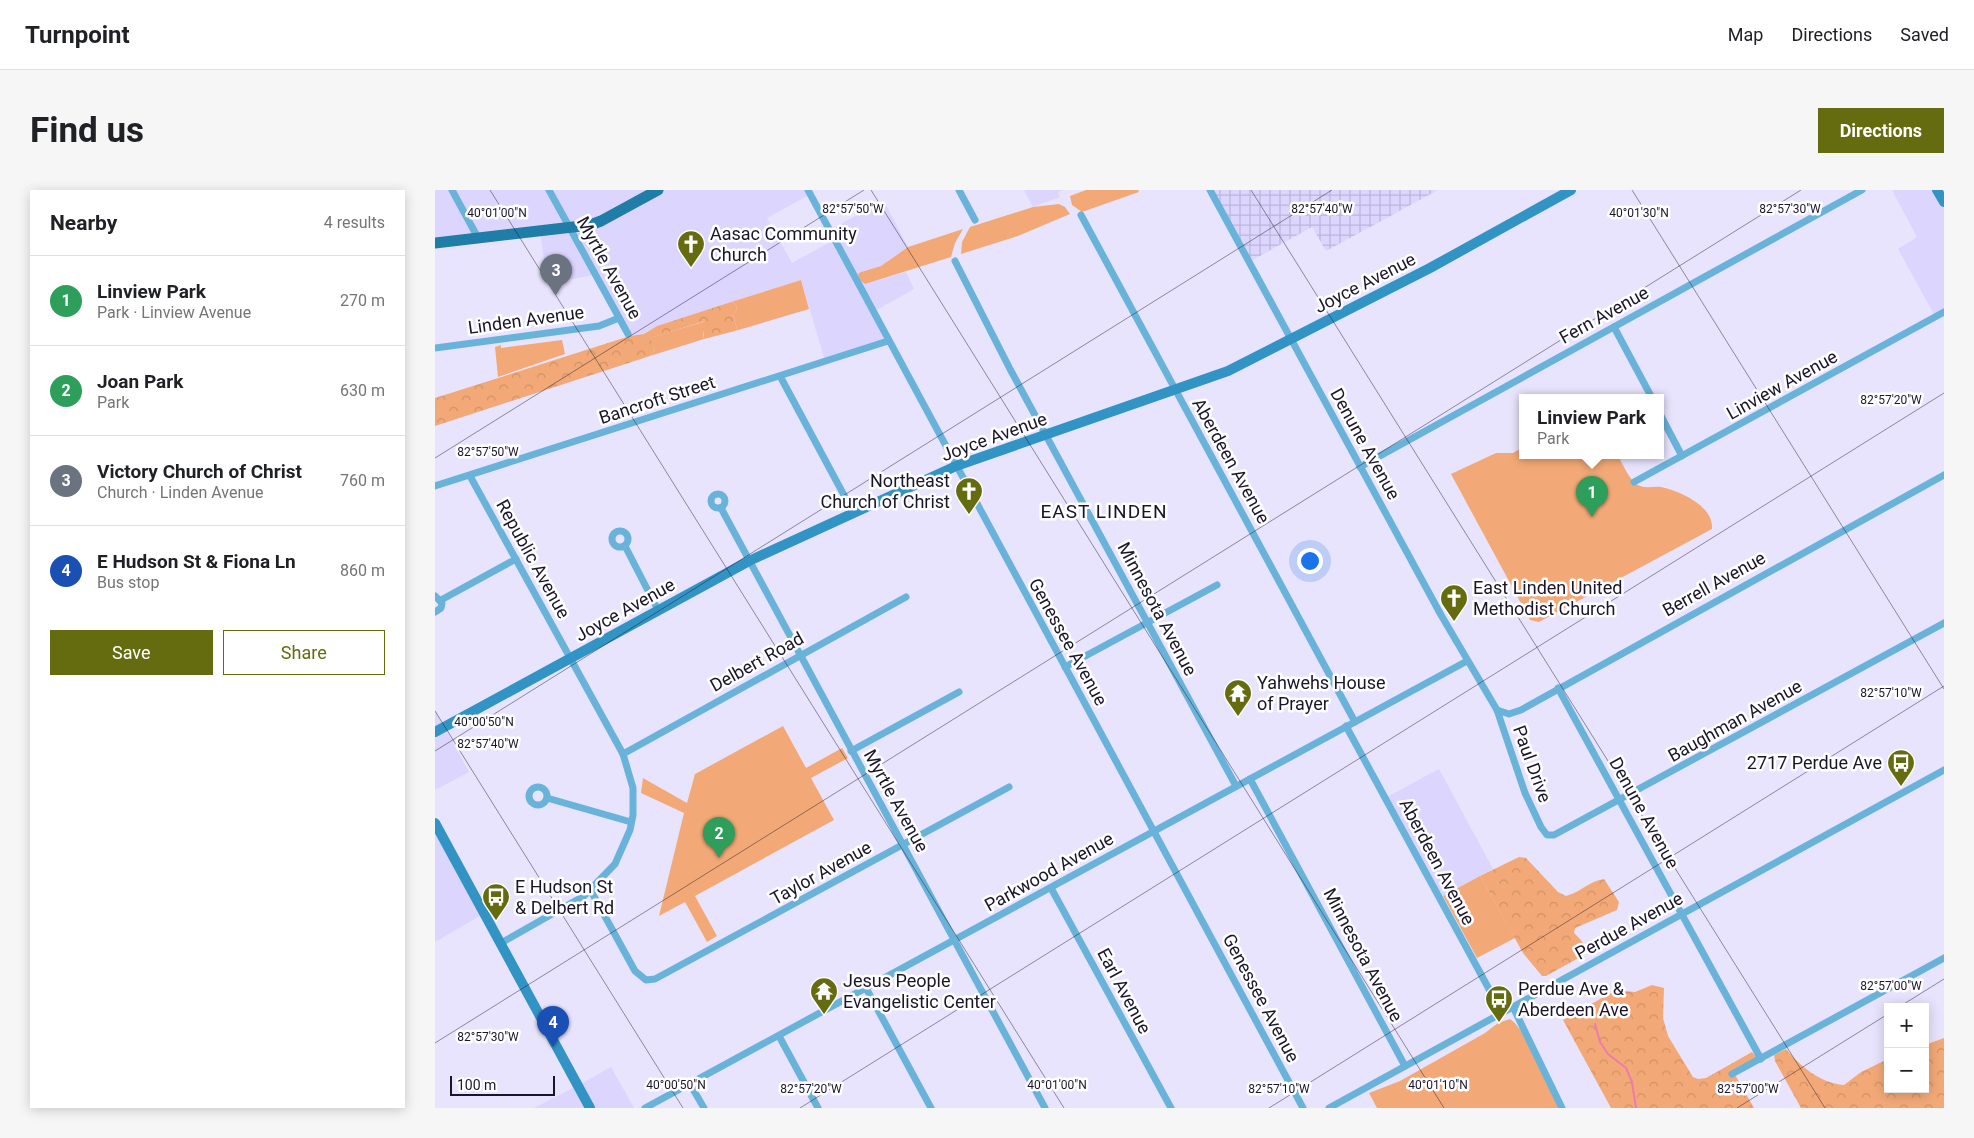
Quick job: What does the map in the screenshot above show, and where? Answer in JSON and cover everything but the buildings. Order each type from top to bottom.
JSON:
[{"type":"main road","points":[[435,243],[569,228],[601,221],[650,192]]},
{"type":"street","points":[[452,190],[478,238]]},
{"type":"street","name":"Myrtle Avenue","points":[[549,190],[628,334]]},
{"type":"street","name":"Genessee Avenue","points":[[808,190],[1303,1108]]},
{"type":"street","points":[[959,190],[975,220]]},
{"type":"street","name":"Denune Avenue","points":[[1210,190],[1467,661],[1497,710]]},
{"type":"street","name":"Joyce Avenue","points":[[435,732],[749,561],[956,466],[1228,371],[1430,268],[1571,190]]},
{"type":"street","name":"Fern Avenue","points":[[1360,467],[1862,190]]},
{"type":"street","points":[[1937,190],[1944,202]]},
{"type":"street","name":"Aberdeen Avenue","points":[[1081,215],[1355,722]]},
{"type":"street","name":"Minnesota Avenue","points":[[955,261],[1010,369],[1236,786]]},
{"type":"street","name":"Linview Avenue","points":[[1634,482],[1944,312]]},
{"type":"street","name":"Linden Avenue","points":[[435,348],[599,326],[619,318]]},
{"type":"street","points":[[1614,327],[1650,394]]},
{"type":"street","name":"Bancroft Street","points":[[435,486],[888,341]]},
{"type":"street","points":[[779,376],[853,512]]},
{"type":"street","points":[[1664,422],[1682,456]]},
{"type":"street","name":"Berrell Avenue","points":[[1497,710],[1509,714],[1521,710],[1944,475]]},
{"type":"street","name":"Republic Avenue","points":[[470,476],[623,754],[633,788],[631,822]]},
{"type":"street","name":"Myrtle Avenue","points":[[721,508],[1045,1108]]},
{"type":"street","points":[[625,546],[658,610]]},
{"type":"street","points":[[435,612],[441,608],[438,598],[516,559]]},
{"type":"street","points":[[1065,667],[1217,585]]},
{"type":"street","name":"Delbert Road","points":[[623,754],[906,597]]},
{"type":"street","name":"Baughman Avenue","points":[[1541,827],[1547,835],[1554,835],[1944,624]]},
{"type":"street","name":"Parkwood Avenue","points":[[645,1108],[1467,661]]},
{"type":"street","name":"Denune Avenue","points":[[1558,688],[1761,1059]]},
{"type":"street","points":[[851,751],[959,692]]},
{"type":"street","name":"Paul Drive","points":[[1497,710],[1525,793],[1541,827]]},
{"type":"street","name":"Aberdeen Avenue","points":[[1346,726],[1502,1013]]},
{"type":"street","name":"Perdue Avenue","points":[[1329,1108],[1944,770]]},
{"type":"street","name":"Minnesota Avenue","points":[[1250,779],[1405,1066]]},
{"type":"street","name":"Taylor Avenue","points":[[591,890],[635,971],[646,980],[663,976],[1009,787]]},
{"type":"street","points":[[501,943],[591,890],[615,864],[631,822],[547,798]]},
{"type":"street","points":[[435,823],[590,1108]]},
{"type":"street","name":"Earl Avenue","points":[[1051,888],[1171,1108]]},
{"type":"street","points":[[1732,1074],[1944,958]]},
{"type":"street","points":[[866,988],[931,1108]]},
{"type":"street","points":[[1513,1007],[1561,1108]]},
{"type":"street","points":[[779,1036],[819,1108]]},
{"type":"street","points":[[690,1084],[704,1108]]},
{"type":"shaded area","points":[[435,190],[809,190],[811,194],[767,218],[792,263],[834,240],[829,230],[884,201],[908,247],[881,266],[861,272],[865,284],[906,272],[914,289],[873,312],[888,339],[825,361],[801,280],[657,326],[644,334],[630,336],[595,275],[547,283],[540,230],[435,244]]},
{"type":"shaded area","points":[[1024,190],[1064,190],[1058,192],[1060,197],[1033,207]]},
{"type":"shaded area","points":[[1210,190],[1438,190],[1326,251],[1312,227],[1249,262]]},
{"type":"shaded area","points":[[1892,190],[1936,190],[1944,204],[1944,311],[1935,316],[1898,249],[1917,237]]},
{"type":"shaded area","points":[[435,710],[469,772],[435,790]]},
{"type":"shaded area","points":[[1439,769],[1493,869],[1439,898],[1385,798]]},
{"type":"shaded area","points":[[435,823],[485,913],[435,942]]},
{"type":"shaded area","points":[[611,1067],[634,1108],[534,1108],[579,1085]]},
{"type":"green space","points":[[1086,190],[1138,190],[1139,192],[1082,212],[1072,205],[1070,196]]},
{"type":"green space","points":[[1059,204],[1065,207],[1070,214],[1018,236],[961,254],[962,242],[970,227],[1033,207]]},
{"type":"green space","points":[[963,229],[955,243],[951,257],[865,284],[860,280],[858,274],[881,266],[908,247]]},
{"type":"green space","points":[[801,280],[809,309],[735,331],[737,329],[733,315],[737,309],[736,305],[731,302]]},
{"type":"green space","points":[[731,302],[736,305],[737,309],[733,315],[737,329],[735,331],[704,339],[703,327],[705,321],[650,338],[655,350],[650,356],[435,426],[435,398],[630,336],[644,334],[657,326]]},
{"type":"green space","points":[[706,321],[703,334],[704,339],[650,356],[655,350],[649,338]]},
{"type":"green space","points":[[562,340],[565,354],[498,377],[495,347],[501,345],[501,348]]},
{"type":"green space","points":[[1519,449],[1519,459],[1620,459],[1629,476],[1638,485],[1669,489],[1686,496],[1702,507],[1708,513],[1712,529],[1539,622],[1530,620],[1451,474],[1496,453],[1513,453]]},
{"type":"green space","points":[[783,726],[806,768],[842,748],[848,758],[811,778],[834,820],[695,896],[717,936],[707,942],[685,902],[659,916],[684,813],[641,793],[643,778],[687,803],[695,774]]},
{"type":"green space","points":[[1519,857],[1526,858],[1558,892],[1566,896],[1604,879],[1619,902],[1617,910],[1575,928],[1574,933],[1584,945],[1584,955],[1546,976],[1542,976],[1523,953],[1480,876]]},
{"type":"green space","points":[[1480,876],[1515,938],[1477,958],[1443,896]]},
{"type":"green space","points":[[1652,985],[1664,988],[1663,1018],[1668,1036],[1693,1077],[1698,1079],[1706,1078],[1752,1052],[1756,1056],[1755,1060],[1734,1073],[1754,1108],[1611,1108],[1563,1020],[1616,990],[1635,992]]},
{"type":"green space","points":[[1510,1019],[1516,1024],[1530,1046],[1560,1108],[1377,1108],[1369,1093],[1400,1081],[1485,1033],[1498,1023]]},
{"type":"green space","points":[[1944,1038],[1944,1108],[1801,1108],[1775,1061],[1774,1055],[1786,1049],[1811,1073],[1835,1084],[1844,1085],[1861,1072],[1884,1061],[1884,1093],[1929,1093],[1929,1044]]},
{"type":"waterway","points":[[1595,1024],[1600,1042],[1608,1054],[1626,1068],[1632,1082],[1636,1108]]},
{"type":"place","name":"Aasac Community Church","points":[[691,268]]},
{"type":"place","name":"Victory Church of Christ","points":[[556,295]]},
{"type":"place","name":"Northeast Church of Christ","points":[[969,515]]},
{"type":"place","name":"Linview Park","points":[[1592,517]]},
{"type":"place","name":"East Linden United Methodist Church","points":[[1454,622]]},
{"type":"place","name":"Yahwehs House of Prayer","points":[[1238,717]]},
{"type":"place","name":"2717 Perdue Ave","points":[[1901,787]]},
{"type":"place","name":"Joan Park","points":[[719,858]]},
{"type":"place","name":"E Hudson St & Delbert Rd","points":[[496,921]]},
{"type":"place","name":"Jesus People Evangelistic Center","points":[[824,1015]]},
{"type":"place","name":"Perdue Ave & Aberdeen Ave","points":[[1499,1023]]},
{"type":"place","name":"E Hudson St & Fiona Ln","points":[[553,1047]]},
{"type":"district","name":"EAST LINDEN","points":[[1104,511]]}]
